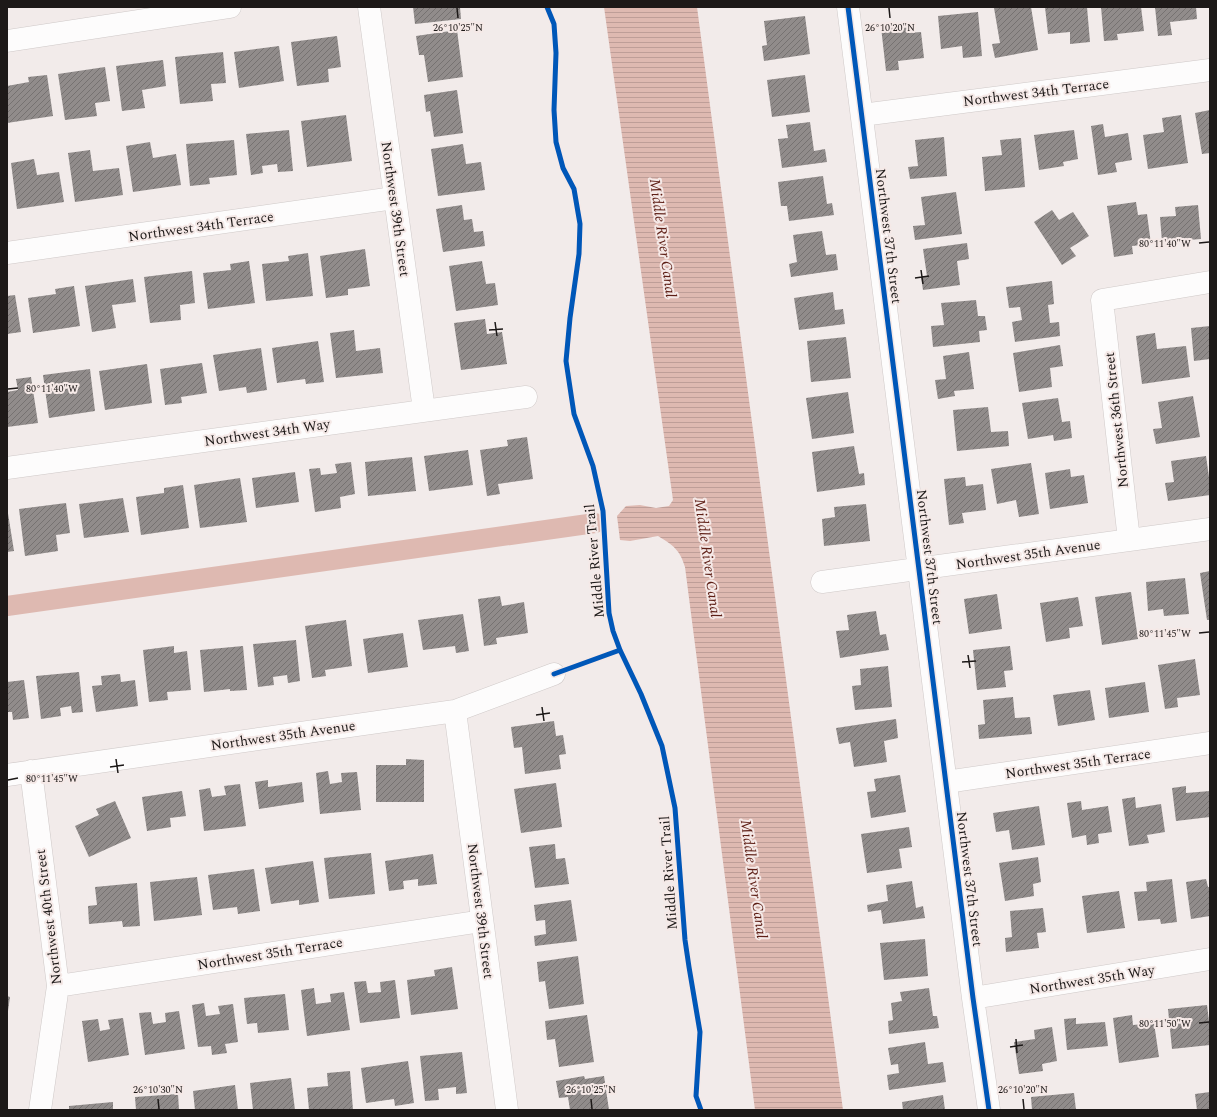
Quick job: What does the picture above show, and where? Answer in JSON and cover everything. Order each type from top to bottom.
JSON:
[{"type":"street","points":[[7,41],[230,7]]},
{"type":"street","name":"Northwest 39th Street","points":[[369,7],[424,410]]},
{"type":"street","name":"Northwest 37th Street","points":[[848,7],[973,998],[989,1110]]},
{"type":"street","name":"Northwest 34th Terrace","points":[[862,115],[1210,70]]},
{"type":"street","name":"Northwest 34th Terrace","points":[[7,253],[394,198]]},
{"type":"street","name":"Northwest 36th Street","points":[[1129,540],[1102,300],[1210,282]]},
{"type":"street","name":"Northwest 34th Way","points":[[7,468],[526,397]]},
{"type":"street","name":"Northwest 35th Avenue","points":[[822,582],[1210,530]]},
{"type":"street","name":"Northwest 35th Avenue","points":[[7,775],[456,711],[554,674]]},
{"type":"street","name":"Northwest 39th Street","points":[[456,711],[507,1110]]},
{"type":"street","name":"Northwest 35th Terrace","points":[[946,782],[1210,743]]},
{"type":"street","name":"Northwest 40th Street","points":[[31,771],[58,986],[40,1110]]},
{"type":"street","name":"Northwest 35th Terrace","points":[[58,986],[482,921]]},
{"type":"street","name":"Northwest 35th Way","points":[[973,998],[1210,959]]},
{"type":"water","name":"Middle River Canal","points":[[604,7],[697,7],[843,1110],[755,1110],[685,567],[681,556],[675,548],[658,536],[630,541],[620,540],[617,516],[626,506],[640,505],[656,508],[669,506],[673,500]]},
{"type":"building","points":[[413,7],[460,7],[461,19],[415,24]]},
{"type":"building","points":[[1031,7],[1038,50],[995,58],[992,44],[1000,43],[994,8]]},
{"type":"building","points":[[1045,7],[1087,7],[1090,42],[1070,44],[1070,32],[1048,34]]},
{"type":"building","points":[[1101,7],[1141,7],[1144,31],[1117,34],[1118,40],[1104,41]]},
{"type":"building","points":[[1155,7],[1196,7],[1197,19],[1170,22],[1172,35],[1158,36]]},
{"type":"building","points":[[978,12],[982,56],[963,58],[962,46],[941,49],[938,16]]},
{"type":"building","points":[[805,16],[810,54],[764,61],[762,46],[767,45],[764,21]]},
{"type":"building","points":[[906,24],[907,33],[921,32],[924,58],[898,61],[899,70],[886,71],[881,27]]},
{"type":"building","points":[[457,30],[463,77],[428,82],[424,55],[419,55],[416,36]]},
{"type":"building","points":[[337,36],[341,67],[328,69],[329,82],[297,86],[291,42]]},
{"type":"building","points":[[279,46],[284,81],[239,88],[234,52]]},
{"type":"building","points":[[223,52],[226,83],[211,84],[213,101],[180,104],[175,57]]},
{"type":"building","points":[[163,60],[166,86],[142,90],[145,108],[122,111],[116,66]]},
{"type":"building","points":[[105,67],[110,101],[95,103],[97,116],[65,120],[58,74]]},
{"type":"building","points":[[47,75],[53,116],[7,123],[7,86],[29,82],[28,77]]},
{"type":"building","points":[[805,75],[810,112],[772,117],[767,80]]},
{"type":"building","points":[[457,90],[463,133],[434,137],[430,111],[426,112],[424,95]]},
{"type":"building","points":[[1210,110],[1210,153],[1202,154],[1195,113]]},
{"type":"building","points":[[346,115],[352,161],[307,167],[301,121]]},
{"type":"building","points":[[1181,115],[1188,163],[1148,169],[1143,135],[1164,132],[1162,118]]},
{"type":"building","points":[[810,122],[814,151],[825,149],[827,162],[782,168],[778,139],[788,138],[786,125]]},
{"type":"building","points":[[1103,124],[1105,137],[1128,133],[1132,160],[1115,163],[1117,172],[1098,175],[1091,126]]},
{"type":"building","points":[[289,130],[293,171],[278,172],[277,164],[262,166],[263,173],[251,175],[246,134]]},
{"type":"building","points":[[1074,130],[1078,159],[1063,162],[1064,166],[1039,170],[1034,135]]},
{"type":"building","points":[[944,137],[947,176],[910,179],[908,167],[918,166],[915,140]]},
{"type":"building","points":[[1021,138],[1025,187],[985,191],[982,157],[1002,155],[1000,140]]},
{"type":"building","points":[[234,140],[237,175],[209,178],[210,184],[190,186],[186,144]]},
{"type":"building","points":[[150,142],[153,158],[176,154],[181,185],[133,192],[126,146]]},
{"type":"building","points":[[463,144],[466,164],[481,162],[485,190],[438,196],[431,149]]},
{"type":"building","points":[[90,150],[93,171],[119,168],[123,195],[75,202],[68,153]]},
{"type":"building","points":[[34,159],[37,175],[59,172],[64,202],[17,209],[11,163]]},
{"type":"building","points":[[823,176],[827,204],[832,203],[834,215],[789,221],[787,206],[781,206],[778,182]]},
{"type":"building","points":[[956,192],[962,234],[915,240],[913,226],[925,225],[921,197]]},
{"type":"building","points":[[1136,202],[1138,215],[1147,214],[1151,244],[1132,246],[1133,254],[1114,257],[1107,206]]},
{"type":"building","points":[[462,205],[464,220],[472,219],[474,232],[483,231],[485,246],[443,252],[436,209]]},
{"type":"building","points":[[1198,205],[1201,239],[1162,242],[1160,217],[1176,216],[1175,207]]},
{"type":"building","points":[[1052,210],[1059,220],[1073,212],[1089,236],[1070,248],[1076,256],[1062,265],[1034,222]]},
{"type":"building","points":[[822,231],[826,255],[836,254],[838,270],[791,277],[789,264],[797,262],[793,235]]},
{"type":"building","points":[[967,243],[969,259],[957,261],[960,285],[923,290],[921,277],[927,276],[923,249]]},
{"type":"building","points":[[365,249],[370,286],[348,289],[348,295],[326,298],[320,256]]},
{"type":"building","points":[[308,253],[313,296],[266,301],[262,264],[289,261],[288,256]]},
{"type":"building","points":[[249,261],[255,303],[208,309],[203,273],[231,270],[230,264]]},
{"type":"building","points":[[482,261],[486,284],[495,283],[498,305],[456,311],[449,266]]},
{"type":"building","points":[[192,271],[195,303],[180,305],[181,320],[150,323],[144,277]]},
{"type":"building","points":[[133,279],[136,302],[112,305],[116,328],[92,332],[85,286]]},
{"type":"building","points":[[1052,281],[1054,304],[1048,305],[1050,323],[1059,322],[1060,336],[1015,342],[1012,322],[1022,320],[1020,307],[1009,308],[1006,287]]},
{"type":"building","points":[[74,286],[80,326],[33,333],[28,298],[56,294],[55,289]]},
{"type":"building","points":[[833,292],[835,310],[843,309],[845,324],[799,330],[794,298]]},
{"type":"building","points":[[15,295],[21,332],[7,334],[7,296]]},
{"type":"building","points":[[976,300],[978,316],[985,316],[987,330],[979,331],[980,342],[933,347],[931,326],[944,325],[941,303]]},
{"type":"building","points":[[485,319],[487,334],[502,332],[507,364],[461,370],[454,323]]},
{"type":"building","points":[[1210,326],[1210,359],[1194,361],[1191,328]]},
{"type":"building","points":[[354,330],[356,351],[380,348],[383,373],[336,378],[330,333]]},
{"type":"building","points":[[1155,333],[1157,349],[1186,346],[1190,377],[1142,384],[1136,336]]},
{"type":"building","points":[[846,337],[851,378],[811,382],[807,341]]},
{"type":"building","points":[[318,341],[324,382],[306,384],[305,379],[277,383],[272,348]]},
{"type":"building","points":[[1060,345],[1063,366],[1050,368],[1052,387],[1019,392],[1013,353]]},
{"type":"building","points":[[261,348],[267,390],[247,393],[246,387],[219,391],[213,355]]},
{"type":"building","points":[[969,352],[974,389],[954,391],[955,396],[938,399],[935,380],[946,379],[943,356]]},
{"type":"building","points":[[202,363],[207,393],[181,397],[182,403],[165,405],[160,369]]},
{"type":"building","points":[[147,364],[152,403],[105,410],[99,371]]},
{"type":"building","points":[[90,369],[95,411],[49,418],[43,375]]},
{"type":"building","points":[[31,377],[38,423],[7,427],[7,392],[18,390],[16,379]]},
{"type":"building","points":[[848,392],[854,433],[812,439],[806,398]]},
{"type":"building","points":[[1193,396],[1200,437],[1156,444],[1153,429],[1162,428],[1158,402]]},
{"type":"building","points":[[1058,398],[1062,422],[1070,421],[1072,438],[1054,441],[1053,435],[1028,439],[1022,403]]},
{"type":"building","points":[[988,407],[991,432],[1008,431],[1009,446],[957,451],[953,410]]},
{"type":"building","points":[[527,437],[533,479],[498,484],[500,494],[487,496],[480,450],[508,446],[507,440]]},
{"type":"building","points":[[854,446],[859,474],[864,473],[865,485],[817,492],[812,452]]},
{"type":"building","points":[[468,450],[473,485],[429,491],[424,456]]},
{"type":"building","points":[[1206,456],[1210,495],[1168,501],[1165,483],[1174,482],[1171,461]]},
{"type":"building","points":[[412,457],[416,491],[368,496],[365,462]]},
{"type":"building","points":[[351,462],[355,494],[340,497],[341,508],[315,512],[309,469],[320,468],[321,475],[337,473],[335,464]]},
{"type":"building","points":[[1031,463],[1039,514],[1019,517],[1016,500],[997,504],[991,469]]},
{"type":"building","points":[[1070,469],[1071,477],[1084,475],[1088,503],[1050,509],[1045,473]]},
{"type":"building","points":[[295,472],[299,502],[256,508],[252,478]]},
{"type":"building","points":[[965,477],[966,486],[983,484],[986,510],[962,513],[964,523],[949,525],[944,479]]},
{"type":"building","points":[[240,478],[247,522],[200,528],[194,485]]},
{"type":"building","points":[[183,485],[189,528],[141,535],[136,497],[164,493],[164,488]]},
{"type":"building","points":[[123,498],[129,532],[84,538],[79,504]]},
{"type":"building","points":[[66,503],[70,533],[56,535],[58,551],[25,556],[19,509]]},
{"type":"building","points":[[866,504],[870,541],[824,546],[822,519],[835,517],[834,507]]},
{"type":"building","points":[[7,507],[14,551],[7,552]]},
{"type":"building","points":[[1210,571],[1210,620],[1207,620],[1200,573]]},
{"type":"building","points":[[1185,578],[1189,614],[1164,616],[1163,609],[1148,611],[1146,582]]},
{"type":"building","points":[[1131,592],[1138,639],[1102,645],[1095,597]]},
{"type":"building","points":[[997,594],[1002,629],[969,634],[964,599]]},
{"type":"building","points":[[500,596],[502,606],[524,602],[528,633],[496,638],[497,644],[484,646],[478,599]]},
{"type":"building","points":[[1078,597],[1083,626],[1069,628],[1070,638],[1046,642],[1040,603]]},
{"type":"building","points":[[876,611],[880,635],[886,634],[889,650],[840,658],[836,631],[849,630],[847,615]]},
{"type":"building","points":[[463,614],[469,651],[456,653],[455,646],[423,650],[418,620]]},
{"type":"building","points":[[346,620],[352,666],[325,670],[326,676],[312,678],[305,626]]},
{"type":"building","points":[[403,633],[408,667],[368,673],[363,639]]},
{"type":"building","points":[[296,640],[300,681],[288,683],[287,675],[273,677],[274,685],[258,687],[253,644]]},
{"type":"building","points":[[174,646],[174,653],[187,651],[191,690],[167,692],[168,700],[149,702],[143,650]]},
{"type":"building","points":[[243,646],[247,690],[230,691],[230,689],[204,692],[200,650]]},
{"type":"building","points":[[1010,646],[1013,670],[1004,671],[1006,687],[977,690],[973,650]]},
{"type":"building","points":[[1195,659],[1200,695],[1177,698],[1178,707],[1165,709],[1158,665]]},
{"type":"building","points":[[888,666],[892,707],[855,710],[852,686],[861,685],[860,669]]},
{"type":"building","points":[[79,672],[83,712],[72,713],[71,706],[60,708],[61,716],[41,719],[36,676]]},
{"type":"building","points":[[120,674],[121,682],[135,680],[138,706],[96,712],[92,686],[102,685],[101,676]]},
{"type":"building","points":[[24,680],[29,718],[13,720],[12,712],[7,712],[7,682]]},
{"type":"building","points":[[1145,682],[1149,712],[1109,718],[1105,688]]},
{"type":"building","points":[[1090,690],[1095,720],[1058,726],[1053,695]]},
{"type":"building","points":[[1013,697],[1015,718],[1030,717],[1032,734],[979,739],[978,725],[985,724],[983,700]]},
{"type":"building","points":[[896,719],[898,738],[884,741],[887,762],[854,767],[850,742],[839,744],[836,728]]},
{"type":"building","points":[[554,721],[556,736],[563,735],[566,754],[559,755],[561,769],[525,774],[522,747],[514,748],[511,727]]},
{"type":"building","points":[[406,759],[424,760],[424,802],[376,802],[376,765],[406,765]]},
{"type":"building","points":[[328,771],[330,784],[342,782],[341,773],[357,772],[361,810],[320,814],[316,773]]},
{"type":"building","points":[[900,775],[906,812],[871,818],[867,792],[876,791],[874,779]]},
{"type":"building","points":[[268,780],[268,787],[302,782],[304,802],[259,809],[255,782]]},
{"type":"building","points":[[556,783],[562,827],[521,833],[514,789]]},
{"type":"building","points":[[240,784],[246,826],[204,831],[199,790],[210,788],[212,797],[226,795],[224,786]]},
{"type":"building","points":[[1186,786],[1186,793],[1210,791],[1210,817],[1176,821],[1172,788]]},
{"type":"building","points":[[182,791],[186,816],[170,818],[171,827],[147,831],[142,797]]},
{"type":"building","points":[[1135,797],[1136,808],[1161,804],[1165,832],[1147,835],[1149,843],[1129,846],[1122,799]]},
{"type":"building","points":[[115,801],[131,838],[89,857],[75,826],[99,815],[96,809]]},
{"type":"building","points":[[1081,801],[1082,810],[1108,806],[1112,832],[1098,834],[1099,843],[1087,845],[1086,835],[1072,838],[1067,803]]},
{"type":"building","points":[[1039,806],[1045,845],[1012,850],[1009,830],[996,832],[993,813]]},
{"type":"building","points":[[909,827],[912,847],[899,849],[902,868],[867,873],[861,834]]},
{"type":"building","points":[[555,844],[556,859],[565,858],[569,884],[535,888],[529,847]]},
{"type":"building","points":[[371,853],[375,894],[329,899],[324,858]]},
{"type":"building","points":[[433,854],[437,884],[418,886],[418,879],[403,881],[404,889],[389,891],[385,861]]},
{"type":"building","points":[[1038,857],[1041,882],[1033,884],[1034,896],[1005,901],[999,863]]},
{"type":"building","points":[[313,861],[319,902],[299,905],[299,900],[271,904],[265,868]]},
{"type":"building","points":[[254,869],[260,911],[238,914],[237,907],[213,910],[208,875]]},
{"type":"building","points":[[197,877],[202,915],[154,921],[150,882]]},
{"type":"building","points":[[1172,879],[1177,922],[1161,924],[1160,919],[1138,921],[1134,892],[1147,891],[1146,882]]},
{"type":"building","points":[[1206,879],[1208,887],[1210,887],[1210,916],[1191,919],[1186,882]]},
{"type":"building","points":[[912,881],[916,908],[923,906],[925,918],[883,924],[881,910],[868,912],[867,905],[888,901],[886,885]]},
{"type":"building","points":[[137,883],[140,926],[123,927],[122,921],[89,924],[88,906],[97,905],[95,887]]},
{"type":"building","points":[[1119,891],[1125,928],[1087,933],[1082,896]]},
{"type":"building","points":[[571,900],[577,941],[535,946],[534,936],[546,934],[545,920],[536,921],[534,905]]},
{"type":"building","points":[[1043,908],[1046,932],[1037,933],[1039,948],[1006,952],[1005,938],[1012,937],[1010,911]]},
{"type":"building","points":[[925,939],[928,976],[884,980],[880,943]]},
{"type":"building","points":[[578,956],[584,1004],[549,1009],[545,981],[539,982],[537,962]]},
{"type":"building","points":[[452,967],[458,1009],[411,1015],[407,980],[435,976],[434,970]]},
{"type":"building","points":[[395,980],[400,1018],[360,1023],[354,982],[366,981],[368,993],[381,992],[380,982]]},
{"type":"building","points":[[314,988],[316,1004],[331,1002],[330,994],[344,992],[350,1030],[307,1036],[301,990]]},
{"type":"building","points":[[929,988],[933,1016],[937,1016],[939,1028],[889,1034],[888,1021],[893,1020],[891,1003],[902,1001],[900,992]]},
{"type":"building","points":[[285,994],[289,1030],[258,1033],[257,1023],[247,1024],[244,998]]},
{"type":"building","points":[[7,996],[10,997],[8,1011],[7,1011]]},
{"type":"building","points":[[204,1003],[206,1016],[220,1014],[218,1006],[233,1004],[238,1042],[225,1044],[227,1053],[212,1055],[211,1046],[198,1047],[192,1005]]},
{"type":"building","points":[[1207,1005],[1210,1045],[1172,1049],[1168,1009]]},
{"type":"building","points":[[179,1011],[185,1049],[145,1055],[139,1013],[151,1012],[153,1024],[166,1022],[165,1013]]},
{"type":"building","points":[[587,1015],[594,1062],[559,1067],[555,1039],[547,1040],[545,1021]]},
{"type":"building","points":[[1132,1015],[1133,1025],[1154,1023],[1159,1057],[1119,1063],[1113,1018]]},
{"type":"building","points":[[123,1018],[129,1055],[88,1062],[82,1021],[98,1019],[100,1031],[110,1029],[108,1020]]},
{"type":"building","points":[[1076,1018],[1076,1024],[1105,1022],[1108,1046],[1067,1050],[1064,1019]]},
{"type":"building","points":[[1052,1027],[1057,1061],[1042,1064],[1043,1071],[1019,1074],[1014,1042],[1035,1039],[1034,1030]]},
{"type":"building","points":[[925,1042],[928,1064],[943,1062],[946,1082],[889,1090],[887,1075],[899,1073],[898,1064],[891,1065],[888,1048]]},
{"type":"building","points":[[462,1052],[467,1093],[456,1094],[456,1087],[438,1089],[439,1100],[425,1101],[420,1056]]},
{"type":"building","points":[[408,1061],[414,1103],[395,1106],[394,1099],[366,1103],[361,1068]]},
{"type":"building","points":[[350,1071],[353,1110],[309,1110],[307,1088],[328,1086],[327,1073]]},
{"type":"building","points":[[584,1076],[585,1079],[604,1076],[609,1110],[570,1110],[568,1097],[559,1098],[556,1081]]},
{"type":"building","points":[[291,1078],[295,1110],[253,1110],[250,1083]]},
{"type":"building","points":[[235,1085],[238,1110],[195,1110],[193,1091]]},
{"type":"building","points":[[1210,1092],[1210,1110],[1197,1110],[1195,1094]]},
{"type":"building","points":[[1074,1093],[1076,1110],[1032,1110],[1031,1097]]},
{"type":"building","points":[[178,1094],[179,1110],[136,1110],[135,1097]]},
{"type":"building","points":[[943,1095],[945,1110],[903,1110],[902,1102]]},
{"type":"building","points":[[113,1102],[113,1110],[69,1110],[69,1106]]},
{"type":"waterway","points":[[7,606],[595,523]]},
{"type":"cycle path","name":"Middle River Trail","points":[[547,7],[554,24],[556,53],[554,110],[556,142],[563,168],[574,189],[580,224],[579,254],[570,318],[566,361],[574,414],[593,466],[603,511],[609,613],[613,631],[662,746],[675,808],[685,940],[700,1032],[696,1096],[701,1110]]},
{"type":"cycle path","points":[[848,7],[973,998],[989,1110]]},
{"type":"cycle path","points":[[554,674],[620,650]]}]
